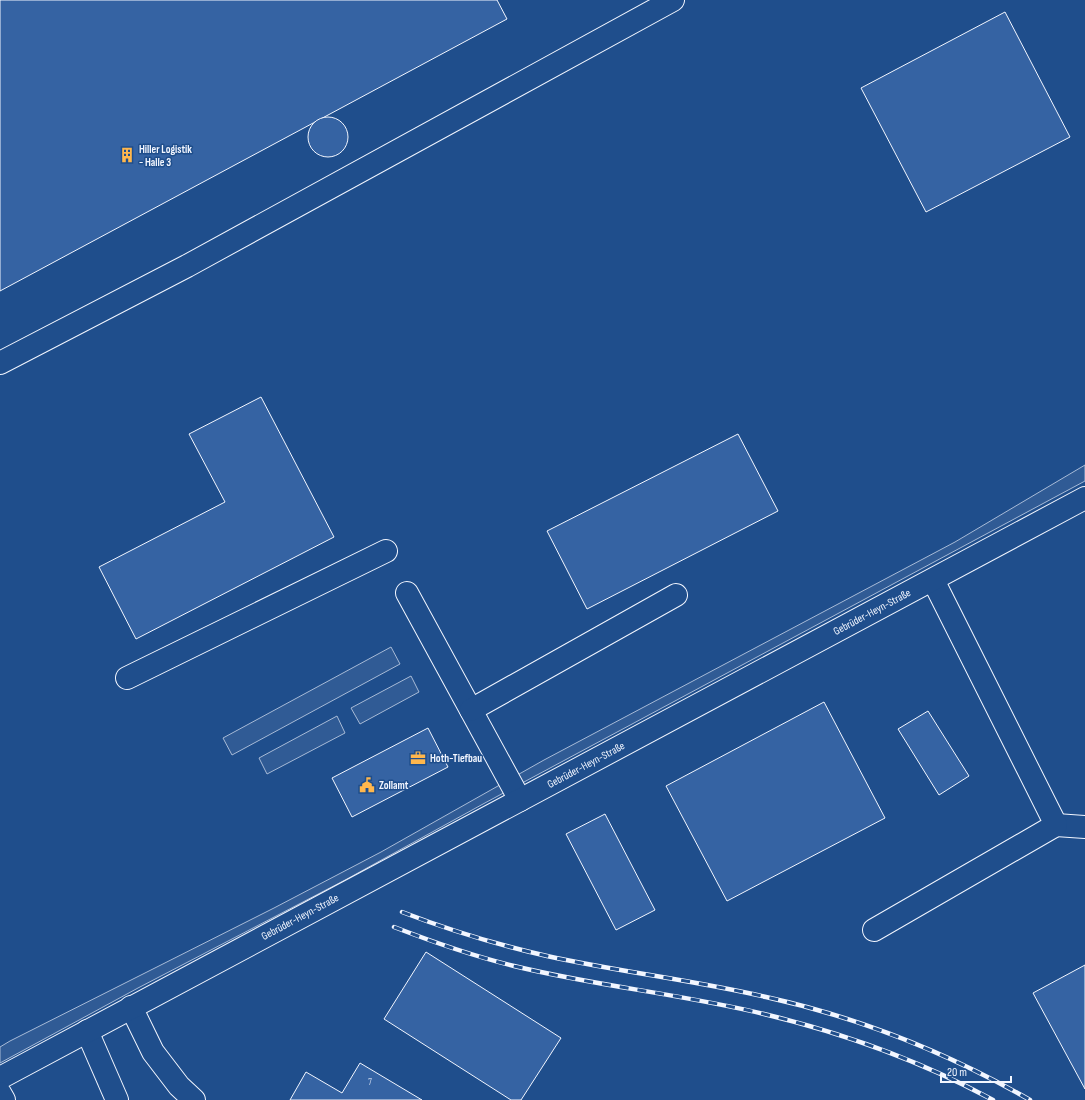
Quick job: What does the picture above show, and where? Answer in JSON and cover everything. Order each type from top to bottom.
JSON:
[{"type":"street","points":[[0,363],[187,266],[673,0]]},
{"type":"street","name":"Gebrüder-Heyn-Straße","points":[[0,1078],[1085,498]]},
{"type":"street","points":[[127,678],[386,551]]},
{"type":"street","points":[[933,580],[1056,825]]},
{"type":"street","points":[[407,593],[520,800]]},
{"type":"street","points":[[471,710],[676,595]]},
{"type":"street","points":[[874,930],[1056,825],[1085,827]]},
{"type":"street","points":[[131,1007],[152,1052],[179,1086],[194,1100]]},
{"type":"street","points":[[87,1031],[117,1100]]},
{"type":"street","points":[[0,1093],[4,1100]]},
{"type":"shaded area","points":[[1085,465],[1085,481],[483,804],[347,879],[138,988],[0,1063],[0,1047],[10,1041],[274,908],[381,852],[544,760],[955,542]]},
{"type":"shaded area","points":[[391,647],[400,664],[232,755],[223,738]]},
{"type":"shaded area","points":[[411,676],[419,692],[360,724],[351,708]]},
{"type":"shaded area","points":[[337,716],[345,733],[267,774],[259,758]]},
{"type":"building","name":"Hiller Logistik - Halle 3","points":[[0,0],[497,0],[507,19],[0,291]]},
{"type":"building","points":[[1005,12],[1070,137],[926,212],[861,88]]},
{"type":"building","points":[[324,117],[332,117],[339,120],[345,126],[348,137],[345,148],[339,154],[332,157],[324,157],[317,154],[311,148],[308,141],[308,133],[311,126],[317,120]]},
{"type":"building","points":[[261,397],[334,537],[136,639],[99,567],[225,502],[189,434]]},
{"type":"building","points":[[738,434],[778,511],[587,609],[547,531]]},
{"type":"building","points":[[824,702],[885,818],[727,901],[666,786]]},
{"type":"building","points":[[928,711],[969,776],[939,795],[898,729]]},
{"type":"building","points":[[428,728],[448,767],[352,817],[332,778]]},
{"type":"building","points":[[605,814],[655,910],[616,930],[566,834]]},
{"type":"building","points":[[426,952],[561,1038],[521,1100],[511,1100],[384,1019]]},
{"type":"building","points":[[1085,965],[1085,1089],[1033,993]]},
{"type":"building","points":[[360,1063],[422,1100],[290,1100],[306,1072],[342,1093]]},
{"type":"railway","points":[[402,912],[474,937],[529,952],[574,962],[739,991],[800,1005],[834,1015],[901,1038],[934,1052],[967,1067],[1030,1100]]},
{"type":"railway","points":[[394,927],[483,958],[514,966],[576,979],[733,1007],[823,1030],[852,1039],[910,1061],[993,1100]]},
{"type":"place","name":"Hiller Logistik - Halle 3","points":[[127,155]]},
{"type":"place","name":"Hoth-Tiefbau","points":[[418,758]]},
{"type":"place","name":"Zollamt","points":[[367,785]]}]
